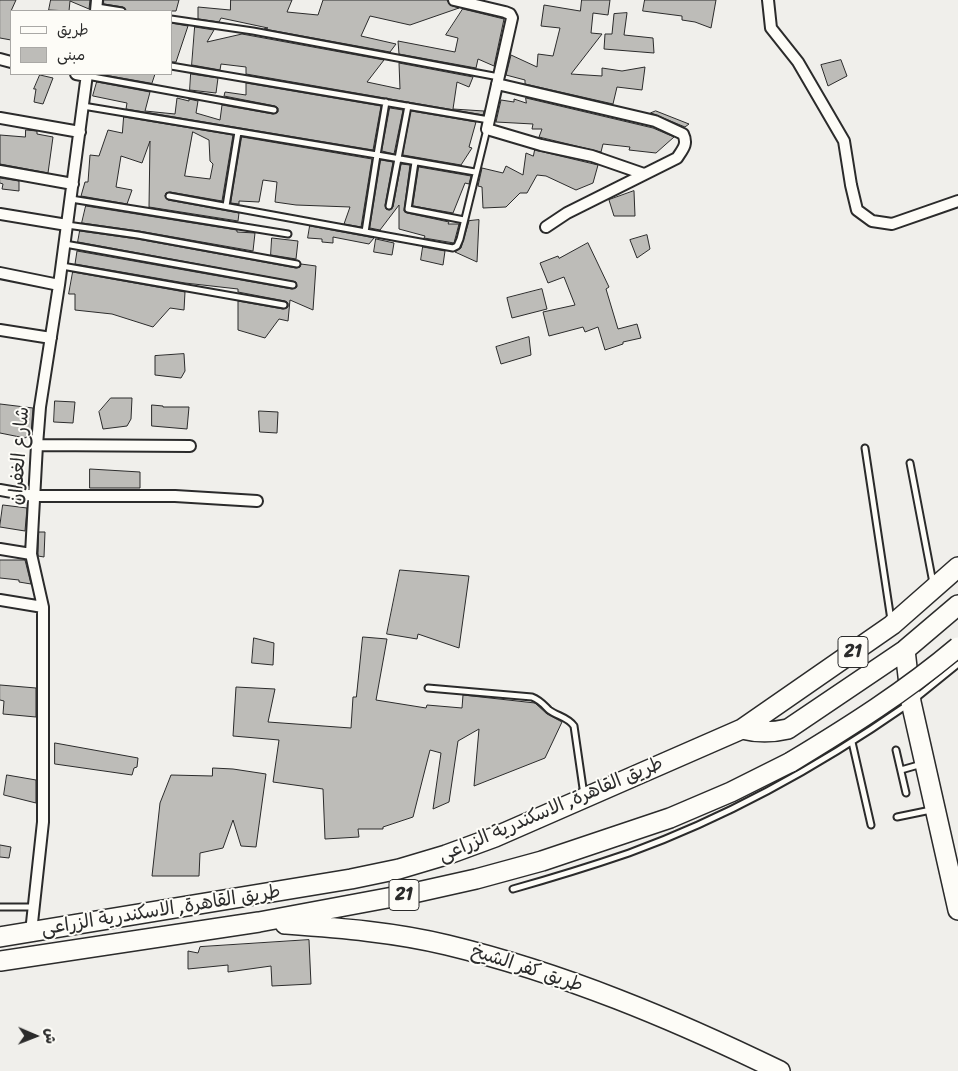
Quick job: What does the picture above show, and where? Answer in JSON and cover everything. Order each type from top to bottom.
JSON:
[{"type":"highway","name":"طريق القاهرة, الاسكندرية الزراعى","points":[[0,937],[351,879],[399,869],[446,855],[495,837],[742,729],[892,625],[958,567]]},
{"type":"highway","points":[[742,729],[772,732],[788,729],[905,650],[958,606]]},
{"type":"highway","name":"طريق القاهرة, الاسكندرية الزراعى","points":[[0,961],[259,922],[408,894],[476,879],[542,860],[670,818],[731,792],[791,762],[844,730],[896,695],[958,647]]},
{"type":"highway","points":[[905,650],[911,702],[958,910]]},
{"type":"highway","name":"طريق كفر الشيخ","points":[[259,922],[353,929],[436,943],[536,969],[709,1036],[780,1071]]},
{"type":"street","points":[[454,0],[510,14],[512,18],[488,124],[541,145],[592,156],[644,174]]},
{"type":"street","points":[[768,0],[771,28],[798,62],[844,141],[857,210],[872,221],[892,224],[958,202]]},
{"type":"street","name":"شارع الغفران","points":[[31,932],[43,822],[43,608],[31,554],[37,445],[40,407],[80,132],[83,106],[83,75]]},
{"type":"street","points":[[498,80],[656,121],[683,134],[686,140],[685,147],[677,158],[567,213],[546,227]]},
{"type":"street","points":[[0,118],[80,132]]},
{"type":"street","points":[[0,171],[73,184]]},
{"type":"street","points":[[0,214],[67,226]]},
{"type":"street","points":[[0,273],[59,285]]},
{"type":"street","points":[[0,330],[51,338]]},
{"type":"street","points":[[37,445],[190,446]]},
{"type":"street","points":[[0,490],[34,496],[175,496],[257,501]]},
{"type":"street","points":[[0,549],[31,554]]},
{"type":"street","points":[[0,600],[43,608]]},
{"type":"lane","points":[[96,6],[117,10]]},
{"type":"lane","points":[[172,19],[253,31],[498,80]]},
{"type":"lane","points":[[169,196],[453,248],[460,239],[488,124],[408,106],[172,66]]},
{"type":"lane","points":[[88,75],[274,110]]},
{"type":"lane","points":[[365,232],[386,102]]},
{"type":"lane","points":[[83,106],[475,172]]},
{"type":"lane","points":[[389,206],[408,106]]},
{"type":"lane","points":[[226,206],[238,132]]},
{"type":"lane","points":[[415,162],[408,209],[464,220]]},
{"type":"lane","points":[[71,199],[288,234]]},
{"type":"lane","points":[[67,226],[138,235],[297,264]]},
{"type":"lane","points":[[65,244],[293,285]]},
{"type":"lane","points":[[62,266],[284,305]]},
{"type":"lane","points":[[865,448],[892,625]]},
{"type":"lane","points":[[910,463],[934,588]]},
{"type":"lane","points":[[513,889],[614,858],[688,829],[744,803],[799,774],[852,742],[911,702],[958,664]]},
{"type":"lane","points":[[428,688],[532,697],[568,720],[576,731],[584,798]]},
{"type":"lane","points":[[852,742],[871,825]]},
{"type":"lane","points":[[896,750],[906,793]]},
{"type":"lane","points":[[901,770],[925,763]]},
{"type":"lane","points":[[897,817],[936,809]]},
{"type":"lane","points":[[0,907],[34,907]]},
{"type":"building","points":[[0,0],[16,0],[10,10],[10,40],[0,38]]},
{"type":"building","points":[[51,0],[90,0],[89,9],[70,1],[69,10],[49,10]]},
{"type":"building","points":[[104,0],[179,0],[176,11],[125,10],[123,7],[104,4]]},
{"type":"building","points":[[231,0],[292,0],[287,12],[318,15],[323,0],[447,0],[450,5],[459,8],[410,25],[370,16],[361,36],[396,44],[390,52],[264,29],[268,28],[221,18],[219,22],[198,19],[198,7],[230,10]]},
{"type":"building","points":[[582,0],[610,0],[608,15],[593,13],[591,33],[602,34],[571,74],[602,76],[602,68],[622,71],[645,67],[642,90],[617,87],[613,104],[525,84],[525,80],[506,75],[511,55],[537,67],[538,54],[553,56],[560,28],[541,26],[544,5],[580,11]]},
{"type":"building","points":[[645,0],[716,0],[711,28],[695,22],[682,20],[682,16],[643,11]]},
{"type":"building","points":[[463,9],[504,19],[494,66],[478,59],[476,68],[399,54],[398,41],[455,52],[458,38],[446,35]]},
{"type":"building","points":[[627,13],[624,35],[653,38],[654,53],[604,49],[605,34],[612,34],[614,14]]},
{"type":"building","points":[[172,23],[188,26],[176,62],[172,62]]},
{"type":"building","points":[[195,27],[214,30],[207,42],[242,34],[384,60],[367,82],[400,89],[399,63],[473,77],[469,87],[457,82],[453,109],[484,111],[483,115],[246,74],[246,67],[221,64],[220,70],[192,65]]},
{"type":"building","points":[[841,60],[847,76],[828,86],[821,65]]},
{"type":"building","points":[[191,74],[218,78],[216,93],[190,90]]},
{"type":"building","points":[[40,75],[53,78],[43,104],[34,102],[36,89],[34,89]]},
{"type":"building","points":[[105,75],[155,75],[152,83]]},
{"type":"building","points":[[97,82],[150,92],[145,111],[175,114],[177,98],[189,101],[189,99],[198,101],[196,113],[220,120],[222,105],[273,114],[278,112],[278,108],[275,106],[224,96],[225,92],[246,95],[246,83],[381,106],[373,150],[126,109],[127,103],[93,96]]},
{"type":"building","points":[[526,98],[653,128],[674,137],[656,153],[629,150],[630,147],[603,144],[601,152],[539,137],[542,129],[532,129],[533,124],[496,122],[501,100],[514,102],[514,99],[526,103]]},
{"type":"building","points":[[390,108],[403,110],[394,154],[382,151]]},
{"type":"building","points":[[411,111],[476,122],[469,147],[472,148],[461,165],[403,155]]},
{"type":"building","points":[[656,111],[689,124],[685,127],[651,113]]},
{"type":"building","points":[[124,117],[233,135],[222,201],[170,192],[166,193],[165,196],[168,200],[239,213],[238,221],[149,207],[150,141],[142,163],[121,156],[116,187],[132,190],[127,204],[81,196],[85,182],[88,182],[90,155],[99,156],[108,130],[122,133]],"holes":[[[193,132],[209,140],[210,161],[213,164],[210,179],[185,176]]]},
{"type":"building","points":[[26,130],[37,131],[37,134],[53,137],[48,173],[0,164],[0,135],[25,137]]},
{"type":"building","points":[[242,137],[372,159],[361,227],[344,224],[350,207],[296,205],[275,202],[277,182],[263,180],[259,202],[239,201],[239,204],[231,203]]},
{"type":"building","points":[[535,150],[598,165],[593,183],[576,190],[546,176],[537,175],[527,193],[520,193],[506,207],[483,208],[482,187],[478,186],[482,168],[503,173],[506,166],[523,175],[526,153],[533,156]]},
{"type":"building","points":[[381,160],[393,162],[385,205],[386,209],[390,210],[393,207],[401,164],[410,165],[404,211],[449,222],[448,224],[459,224],[454,243],[424,238],[425,236],[399,229],[399,205],[380,230],[370,228]]},
{"type":"building","points":[[419,167],[471,176],[469,184],[465,183],[453,213],[413,206]]},
{"type":"building","points":[[0,178],[19,181],[19,191],[2,189],[3,184],[0,183]]},
{"type":"building","points":[[634,191],[635,216],[614,216],[609,200]]},
{"type":"building","points":[[86,206],[237,230],[237,232],[255,233],[253,251],[82,223]]},
{"type":"building","points":[[479,220],[477,262],[455,252],[461,248],[469,221]]},
{"type":"building","points":[[310,226],[374,238],[369,244],[333,237],[333,243],[322,242],[322,239],[308,238]]},
{"type":"building","points":[[80,231],[137,239],[296,268],[300,267],[301,264],[316,266],[313,310],[290,300],[288,321],[279,319],[265,338],[238,330],[238,301],[283,309],[288,307],[288,303],[238,292],[238,289],[185,283],[75,264],[77,251],[292,289],[297,287],[296,282],[78,242]]},
{"type":"building","points":[[647,235],[650,249],[637,258],[630,240]]},
{"type":"building","points":[[272,238],[298,241],[296,259],[271,255]]},
{"type":"building","points":[[376,239],[394,243],[392,255],[374,252]]},
{"type":"building","points":[[588,243],[609,287],[606,289],[618,329],[637,324],[641,338],[623,342],[623,344],[605,350],[598,327],[585,332],[583,327],[549,336],[543,312],[575,305],[564,277],[548,283],[540,263],[558,256],[559,258]]},
{"type":"building","points":[[423,247],[445,251],[443,265],[421,260]]},
{"type":"building","points":[[73,272],[185,292],[184,310],[170,308],[153,327],[112,314],[75,310],[75,294],[69,294]]},
{"type":"building","points":[[542,289],[547,309],[512,318],[507,298]]},
{"type":"building","points":[[529,337],[531,355],[501,364],[496,347]]},
{"type":"building","points":[[184,354],[185,371],[181,378],[155,375],[155,356]]},
{"type":"building","points":[[111,398],[132,398],[131,419],[127,426],[103,429],[99,412]]},
{"type":"building","points":[[55,401],[75,402],[73,423],[54,422]]},
{"type":"building","points":[[0,404],[33,408],[31,434],[25,438],[0,433]]},
{"type":"building","points":[[152,405],[189,407],[187,429],[152,426]]},
{"type":"building","points":[[259,411],[278,412],[277,433],[260,432]]},
{"type":"building","points":[[90,469],[140,472],[140,488],[90,488]]},
{"type":"building","points":[[3,505],[27,508],[25,531],[0,527]]},
{"type":"building","points":[[39,532],[45,532],[44,557],[38,556]]},
{"type":"building","points":[[0,560],[25,560],[31,584],[19,582],[19,580],[0,578]]},
{"type":"building","points":[[400,570],[469,576],[459,648],[418,634],[417,639],[387,634]]},
{"type":"building","points":[[363,637],[387,639],[376,700],[426,708],[427,705],[462,708],[463,695],[535,703],[547,714],[562,722],[545,758],[474,786],[479,729],[458,741],[449,802],[433,809],[441,753],[430,750],[413,817],[383,827],[383,829],[358,829],[359,837],[325,839],[323,789],[273,782],[279,740],[233,736],[236,687],[275,689],[268,722],[351,728],[353,697],[356,697]]},
{"type":"building","points":[[254,638],[274,643],[273,665],[252,663]]},
{"type":"building","points":[[0,685],[36,688],[36,717],[3,714],[4,701],[0,700]]},
{"type":"building","points":[[55,743],[138,758],[137,767],[134,768],[132,775],[55,764]]},
{"type":"building","points":[[213,768],[266,774],[256,847],[241,846],[233,820],[223,848],[200,853],[199,876],[152,876],[160,803],[171,775],[212,776]]},
{"type":"building","points":[[7,775],[36,780],[36,803],[4,795]]},
{"type":"building","points":[[0,845],[11,847],[9,858],[0,857]]},
{"type":"building","points":[[309,940],[311,984],[272,986],[271,966],[228,972],[228,965],[188,969],[188,951],[198,953],[200,947]]}]
